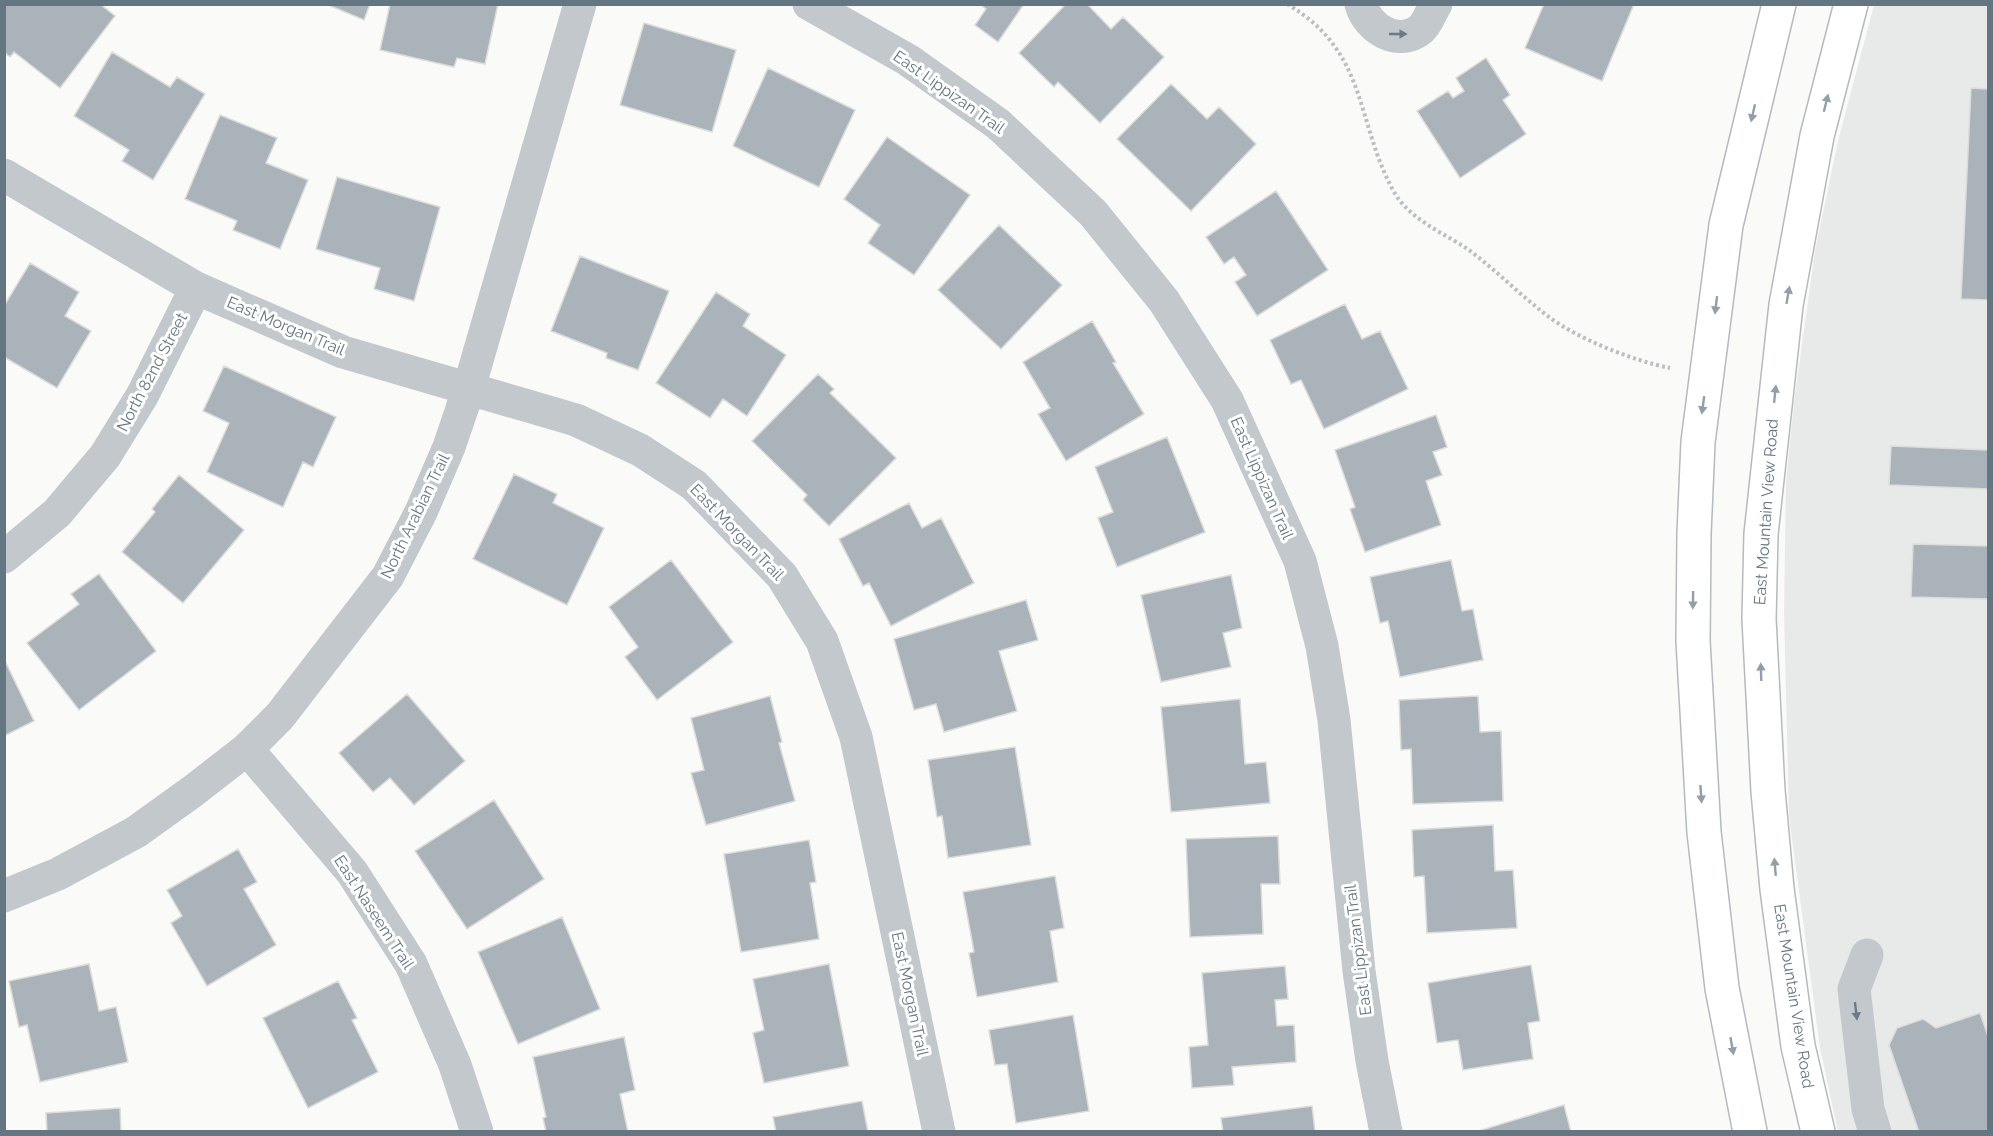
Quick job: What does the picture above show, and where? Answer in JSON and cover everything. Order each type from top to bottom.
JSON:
[{"type":"main road","points":[[1750,1131],[1722,988],[1704,832],[1693,641],[1694,534],[1698,442],[1726,225],[1779,4]]},
{"type":"main road","name":"East Mountain View Road","points":[[1818,1131],[1798,1046],[1777,889],[1768,791],[1759,619],[1761,534],[1786,304],[1817,136],[1851,4]]},
{"type":"street","name":"North Arabian Trail","points":[[4,896],[58,874],[136,832],[247,748],[280,716],[388,576],[421,512],[449,447],[470,388],[580,4]]},
{"type":"street","name":"East Lippizan Trail","points":[[809,4],[908,60],[998,124],[1093,213],[1164,301],[1227,400],[1300,561],[1322,646],[1334,720],[1359,971],[1372,1062],[1386,1131]]},
{"type":"street","points":[[1360,4],[1369,22],[1377,29],[1399,36],[1422,29],[1436,4]]},
{"type":"street","name":"East Morgan Trail","points":[[4,175],[196,288],[343,351],[576,420],[640,450],[694,485],[782,576],[822,641],[856,737],[939,1131]]},
{"type":"street","name":"North 82nd Street","points":[[4,557],[57,513],[105,456],[142,396],[196,288]]},
{"type":"street","name":"East Naseem Trail","points":[[247,748],[352,872],[411,964],[455,1065],[477,1131]]},
{"type":"street","points":[[1867,955],[1854,989],[1868,1109],[1875,1131]]},
{"type":"path","points":[[1287,4],[1304,14],[1331,40],[1348,67],[1376,149],[1395,194],[1418,219],[1488,264],[1551,319],[1623,354],[1670,368]]},
{"type":"shaded area","points":[[1874,5],[1988,5],[1988,1131],[1838,1132],[1820,1048],[1789,816],[1784,612],[1786,483],[1794,402],[1815,251],[1838,141]]},
{"type":"building","points":[[4,4],[100,4],[115,16],[60,88],[14,52],[10,57],[4,52]]},
{"type":"building","points":[[326,4],[370,4],[364,20]]},
{"type":"building","points":[[390,4],[498,4],[485,64],[457,58],[454,67],[380,50]]},
{"type":"building","points":[[980,4],[1024,4],[998,42],[975,25],[986,9]]},
{"type":"building","points":[[1066,4],[1087,4],[1111,29],[1123,17],[1164,57],[1100,123],[1058,82],[1054,87],[1019,53]]},
{"type":"building","points":[[1544,4],[1634,4],[1602,81],[1525,48]]},
{"type":"building","points":[[644,23],[736,50],[712,132],[620,105]]},
{"type":"building","points":[[112,52],[170,87],[177,77],[205,94],[153,180],[122,161],[129,150],[74,116]]},
{"type":"building","points":[[1486,58],[1510,95],[1503,100],[1526,134],[1460,178],[1417,111],[1448,91],[1453,98],[1464,91],[1456,78]]},
{"type":"building","points":[[768,68],[855,110],[819,187],[733,146]]},
{"type":"building","points":[[1171,84],[1207,119],[1219,107],[1256,144],[1191,211],[1117,139]]},
{"type":"building","points":[[1971,88],[1988,89],[1988,300],[1961,299]]},
{"type":"building","points":[[220,115],[277,138],[266,163],[308,180],[280,249],[233,230],[237,221],[185,199]]},
{"type":"building","points":[[887,137],[970,195],[914,275],[868,243],[880,225],[844,199]]},
{"type":"building","points":[[337,177],[440,207],[414,301],[374,289],[380,268],[316,249]]},
{"type":"building","points":[[1276,191],[1328,270],[1257,316],[1235,282],[1246,275],[1234,257],[1224,264],[1206,237]]},
{"type":"building","points":[[999,225],[1062,285],[1001,349],[938,290]]},
{"type":"building","points":[[580,256],[669,291],[638,370],[606,358],[607,353],[551,331]]},
{"type":"building","points":[[30,263],[79,292],[65,316],[91,331],[57,388],[4,357],[4,306]]},
{"type":"building","points":[[716,292],[750,314],[743,326],[786,355],[747,416],[723,399],[710,418],[656,383]]},
{"type":"building","points":[[1345,304],[1362,339],[1380,331],[1408,389],[1324,429],[1301,380],[1291,384],[1270,340]]},
{"type":"building","points":[[1092,321],[1116,362],[1113,363],[1144,414],[1066,461],[1038,414],[1050,408],[1023,362]]},
{"type":"building","points":[[224,366],[336,417],[313,467],[303,462],[283,507],[207,472],[229,423],[203,411]]},
{"type":"building","points":[[818,374],[834,389],[830,393],[896,458],[829,526],[803,500],[807,495],[752,441]]},
{"type":"building","points":[[1436,415],[1447,447],[1433,452],[1442,475],[1426,481],[1441,525],[1365,552],[1350,509],[1355,507],[1335,450]]},
{"type":"building","points":[[1167,437],[1205,532],[1117,567],[1098,518],[1113,512],[1095,467]]},
{"type":"building","points":[[1891,446],[1988,450],[1988,489],[1889,485]]},
{"type":"building","points":[[514,474],[557,494],[553,503],[604,528],[567,605],[473,559]]},
{"type":"building","points":[[179,475],[244,530],[183,603],[122,552],[155,512],[152,509]]},
{"type":"building","points":[[909,503],[922,528],[941,518],[974,583],[891,626],[869,583],[863,586],[839,539]]},
{"type":"building","points":[[1913,544],[1988,546],[1988,599],[1911,597]]},
{"type":"building","points":[[671,560],[733,642],[657,700],[625,657],[638,647],[609,607]]},
{"type":"building","points":[[1451,560],[1462,611],[1473,609],[1483,660],[1400,677],[1388,621],[1380,623],[1370,577]]},
{"type":"building","points":[[99,574],[156,651],[79,710],[27,643],[79,604],[71,594]]},
{"type":"building","points":[[1231,575],[1242,628],[1223,633],[1231,667],[1161,682],[1141,595]]},
{"type":"building","points":[[1026,600],[1038,640],[999,651],[1017,711],[944,732],[936,704],[914,710],[894,639]]},
{"type":"building","points":[[4,659],[34,721],[4,736]]},
{"type":"building","points":[[407,694],[465,761],[414,805],[390,778],[373,792],[339,753]]},
{"type":"building","points":[[770,696],[782,742],[779,743],[795,801],[706,825],[691,773],[704,770],[691,718]]},
{"type":"building","points":[[1478,696],[1480,732],[1501,731],[1503,801],[1413,804],[1411,749],[1401,750],[1399,700]]},
{"type":"building","points":[[1240,699],[1245,764],[1266,762],[1270,803],[1171,812],[1161,707]]},
{"type":"building","points":[[1015,747],[1031,845],[948,858],[942,816],[937,817],[928,760]]},
{"type":"building","points":[[494,800],[544,879],[467,929],[415,851]]},
{"type":"building","points":[[1493,825],[1495,871],[1513,870],[1517,928],[1427,933],[1424,876],[1414,877],[1412,830]]},
{"type":"building","points":[[1278,836],[1280,884],[1261,884],[1263,934],[1190,937],[1186,839]]},
{"type":"building","points":[[809,840],[816,882],[810,883],[819,939],[741,952],[724,854]]},
{"type":"building","points":[[238,849],[257,882],[244,889],[276,945],[207,986],[171,923],[182,916],[167,890]]},
{"type":"building","points":[[1055,876],[1064,928],[1050,931],[1058,982],[977,997],[969,953],[974,952],[963,892]]},
{"type":"building","points":[[562,917],[600,1009],[518,1044],[478,952]]},
{"type":"building","points":[[89,964],[99,1011],[116,1007],[128,1062],[40,1082],[27,1025],[19,1027],[9,981]]},
{"type":"building","points":[[829,964],[849,1066],[764,1083],[753,1033],[764,1030],[753,979]]},
{"type":"building","points":[[1531,965],[1540,1021],[1528,1023],[1533,1059],[1463,1070],[1458,1040],[1437,1043],[1428,983]]},
{"type":"building","points":[[1285,966],[1288,999],[1275,1000],[1277,1026],[1294,1025],[1296,1062],[1232,1067],[1234,1085],[1192,1088],[1189,1047],[1208,1045],[1202,973]]},
{"type":"building","points":[[338,981],[357,1018],[352,1020],[378,1072],[308,1108],[263,1018]]},
{"type":"building","points":[[1980,1013],[1988,1036],[1988,1132],[1919,1132],[1889,1045],[1897,1028],[1923,1019],[1936,1028]]},
{"type":"building","points":[[1073,1015],[1089,1111],[1016,1123],[1007,1064],[995,1065],[989,1030]]},
{"type":"building","points":[[624,1037],[635,1090],[620,1094],[628,1132],[546,1132],[543,1118],[546,1117],[533,1057]]},
{"type":"building","points":[[862,1101],[868,1132],[776,1132],[773,1117]]},
{"type":"building","points":[[1564,1105],[1571,1132],[1475,1132]]},
{"type":"building","points":[[1312,1106],[1315,1132],[1223,1132],[1221,1118]]},
{"type":"building","points":[[120,1108],[121,1132],[47,1132],[46,1113]]}]
